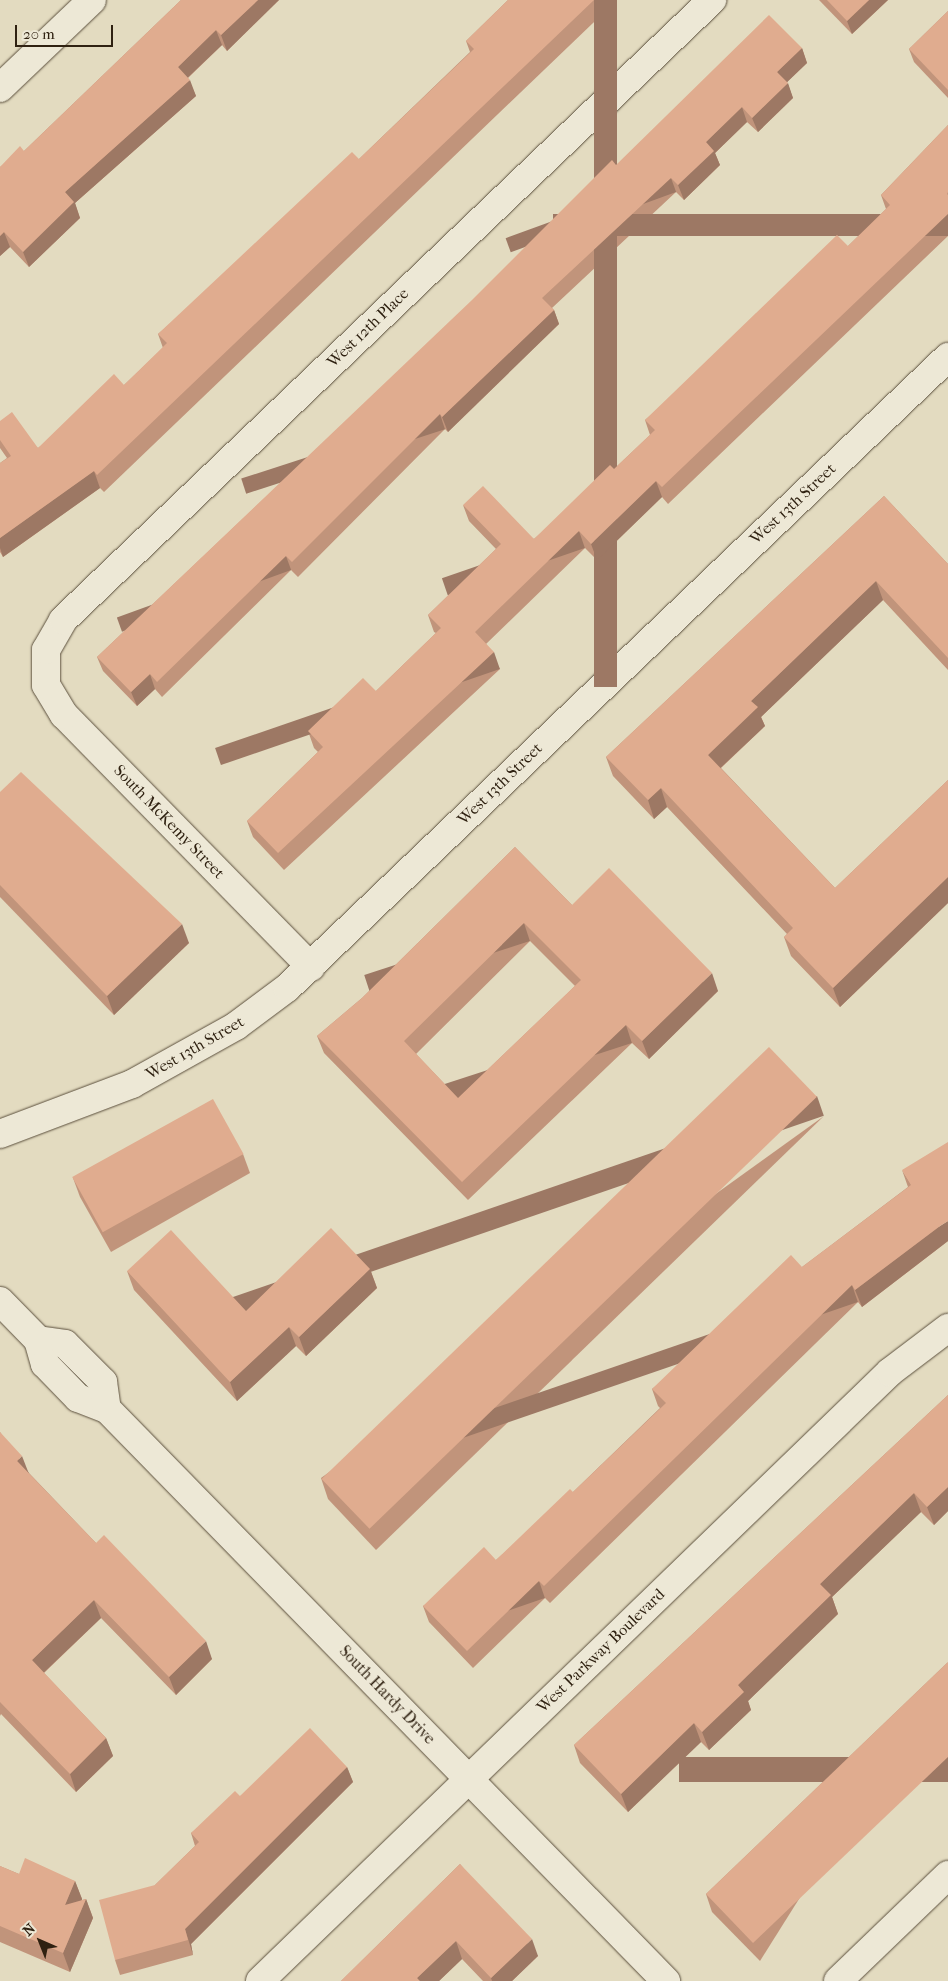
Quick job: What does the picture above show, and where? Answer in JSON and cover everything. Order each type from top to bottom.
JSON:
[{"type":"street","points":[[0,88],[92,0]]},
{"type":"street","name":"West 12th Place","points":[[43,668],[46,650],[63,620],[712,0]]},
{"type":"street","name":"West 13th Street","points":[[0,1134],[124,1087],[170,1064],[243,1022],[311,967],[948,357]]},
{"type":"street","name":"South McKemy Street","points":[[43,668],[46,685],[64,715],[311,967]]},
{"type":"street","name":"South Hardy Drive","points":[[0,1301],[38,1340],[45,1364],[78,1398],[107,1409],[666,1981]]},
{"type":"street","name":"West Parkway Boulevard","points":[[260,1981],[890,1372],[948,1328]]},
{"type":"street","points":[[838,1981],[948,1875]]},
{"type":"building","points":[[181,0],[258,0],[221,35],[216,30],[178,67],[190,80],[65,192],[74,202],[23,252],[4,232],[0,236],[0,167],[20,146],[24,151]]},
{"type":"building","points":[[508,0],[594,0],[97,475],[94,471],[0,538],[0,463],[11,456],[0,440],[0,421],[12,412],[38,448],[114,374],[124,385],[167,343],[158,334],[352,152],[359,159],[474,49],[466,41]]},
{"type":"building","points":[[827,0],[869,0],[847,21]]},
{"type":"building","points":[[948,11],[948,90],[909,49]]},
{"type":"building","points":[[769,15],[802,48],[777,72],[788,83],[752,118],[742,107],[706,142],[714,151],[678,185],[671,178],[542,298],[554,310],[442,417],[440,414],[292,562],[286,556],[157,682],[150,674],[131,692],[97,657],[472,300],[612,160],[616,165]]},
{"type":"building","points":[[948,125],[948,214],[662,487],[656,481],[591,544],[579,531],[475,632],[494,652],[278,853],[247,821],[323,747],[308,731],[363,678],[376,691],[441,628],[428,615],[501,544],[463,505],[483,486],[534,539],[610,465],[614,469],[655,430],[645,420],[837,235],[848,246],[890,205],[881,195]]},
{"type":"building","points":[[884,496],[948,564],[948,658],[876,581],[751,701],[758,707],[708,755],[835,888],[948,780],[948,877],[833,988],[784,937],[793,928],[661,788],[648,800],[606,757]]},
{"type":"building","points":[[21,772],[182,924],[107,996],[0,885],[0,792]]},
{"type":"building","points":[[515,847],[572,905],[609,868],[712,973],[642,1041],[626,1025],[462,1182],[317,1036],[362,998]],"holes":[[[524,923],[581,980],[458,1098],[404,1041]]]},
{"type":"building","points":[[769,1047],[817,1097],[370,1529],[322,1479]]},
{"type":"building","points":[[213,1099],[244,1154],[103,1232],[72,1177]]},
{"type":"building","points":[[948,1142],[948,1221],[855,1290],[852,1285],[544,1586],[539,1581],[467,1651],[423,1606],[484,1547],[496,1560],[570,1489],[573,1492],[666,1403],[652,1389],[791,1255],[802,1267],[911,1185],[902,1170]]},
{"type":"building","points":[[331,1228],[370,1269],[299,1337],[289,1327],[230,1382],[127,1271],[171,1230],[246,1311]]},
{"type":"building","points":[[948,1395],[948,1487],[927,1507],[914,1493],[820,1584],[831,1595],[738,1685],[744,1692],[702,1732],[694,1723],[621,1794],[574,1745]]},
{"type":"building","points":[[0,1432],[22,1456],[17,1461],[96,1543],[104,1535],[206,1641],[169,1677],[94,1600],[32,1660],[106,1738],[70,1774],[0,1702]]},
{"type":"building","points":[[948,1662],[948,1757],[753,1943],[706,1894]]},
{"type":"building","points":[[310,1728],[347,1767],[185,1929],[188,1940],[115,1960],[99,1900],[155,1885],[199,1842],[191,1833],[235,1791],[240,1796]]},
{"type":"building","points":[[25,1858],[75,1881],[65,1905],[86,1899],[63,1953],[0,1926],[0,1866],[19,1874]]},
{"type":"building","points":[[460,1864],[532,1939],[491,1978],[456,1941],[417,1978],[420,1981],[341,1981]]}]
